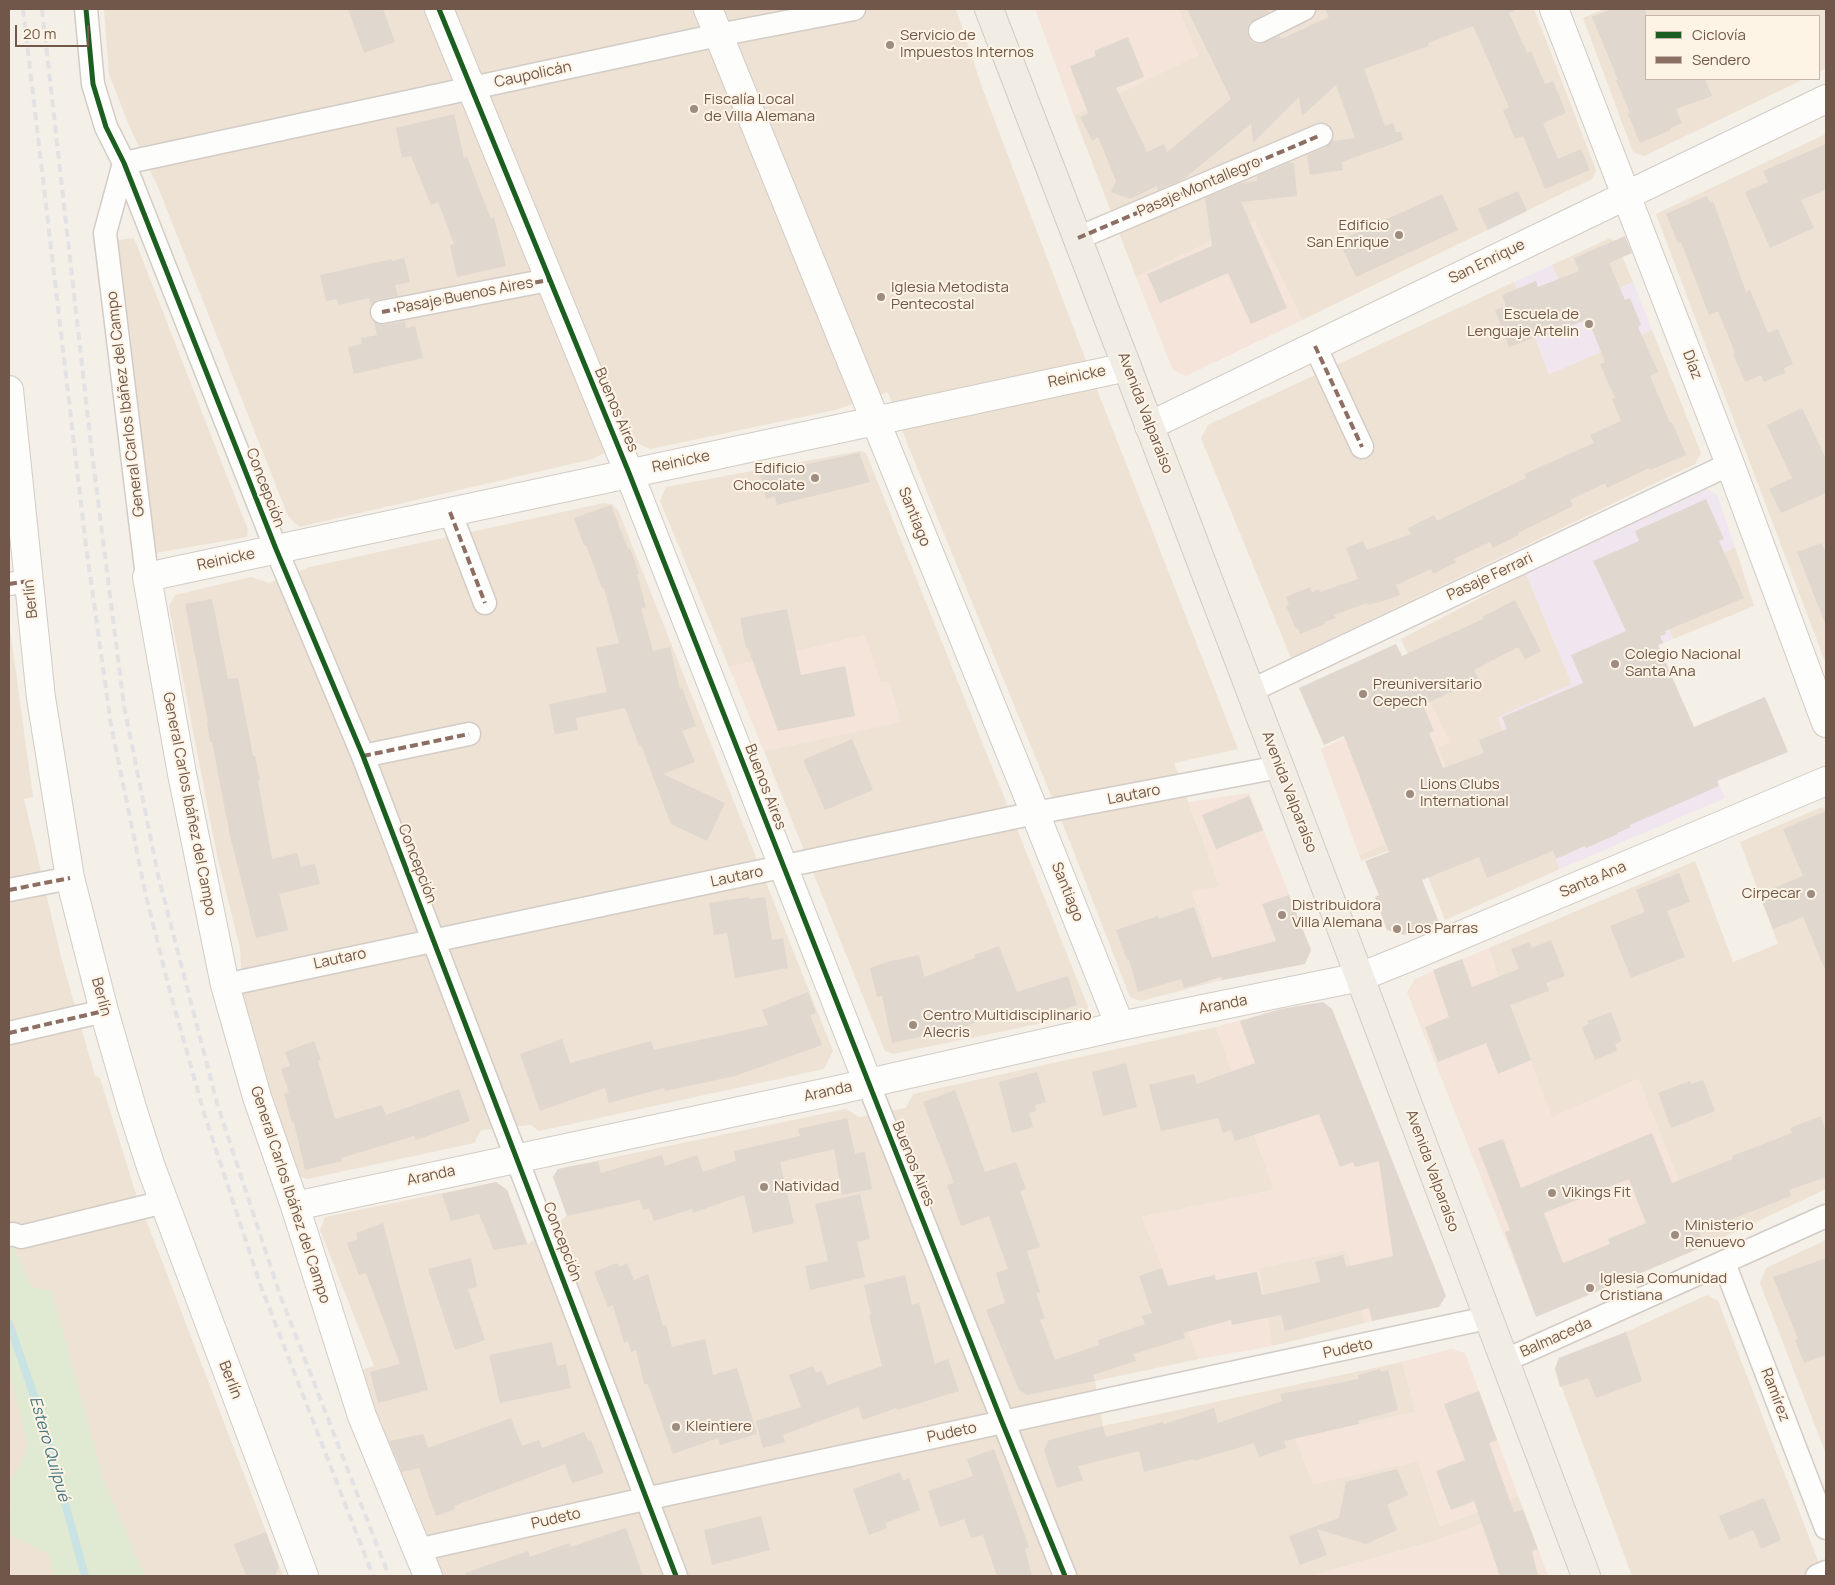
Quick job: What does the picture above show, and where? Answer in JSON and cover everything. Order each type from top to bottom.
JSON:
[{"type":"main road","name":"Avenida Valparaíso","points":[[988,9],[1078,238],[1586,1576]]},
{"type":"street","points":[[86,9],[93,84],[106,127],[124,163]]},
{"type":"street","name":"Buenos Aires","points":[[439,9],[548,280],[629,474],[1002,1422],[1065,1576]]},
{"type":"street","name":"Santiago","points":[[708,9],[1120,1026]]},
{"type":"street","name":"Caupolicán","points":[[124,163],[718,35],[854,9]]},
{"type":"street","points":[[1260,31],[1304,9]]},
{"type":"street","name":"Díaz","points":[[1554,9],[1730,464],[1826,723]]},
{"type":"street","name":"San Enrique","points":[[1149,426],[1826,99]]},
{"type":"street","name":"Pasaje Montallegro","points":[[1078,238],[1320,135]]},
{"type":"street","name":"Concepción","points":[[124,163],[276,550],[363,756],[676,1576]]},
{"type":"street","name":"General Carlos Ibáñez del Campo","points":[[124,163],[105,233],[147,577],[182,774],[225,984],[257,1097],[295,1206],[362,1416],[428,1576]]},
{"type":"street","name":"Pasaje Buenos Aires","points":[[382,312],[548,280]]},
{"type":"street","points":[[1315,346],[1362,447]]},
{"type":"street","name":"Reinicke","points":[[147,577],[1127,367]]},
{"type":"street","name":"Berlín","points":[[9,390],[19,583],[41,698],[70,878],[104,1011],[132,1108],[164,1202],[304,1576]]},
{"type":"street","name":"Pasaje Ferrari","points":[[1250,691],[1730,464]]},
{"type":"street","points":[[450,512],[485,603]]},
{"type":"street","points":[[363,756],[469,734]]},
{"type":"street","name":"Lautaro","points":[[225,984],[1035,813],[1279,768]]},
{"type":"street","name":"Santa Ana","points":[[1360,977],[1826,781]]},
{"type":"street","points":[[9,890],[70,878]]},
{"type":"street","name":"Aranda","points":[[295,1206],[868,1083],[1120,1026],[1360,977]]},
{"type":"street","points":[[9,1033],[104,1011]]},
{"type":"street","points":[[11,1234],[21,1236],[164,1202]]},
{"type":"street","name":"Balmaceda","points":[[1504,1361],[1826,1216]]},
{"type":"street","name":"Ramírez","points":[[1724,1263],[1826,1528]]},
{"type":"street","name":"Pudeto","points":[[417,1550],[1487,1318]]},
{"type":"street","points":[[1817,1576],[1826,1572]]},
{"type":"shaded area","points":[[104,9],[956,9],[983,90],[1101,400],[1238,749],[1174,763],[1220,887],[1192,892],[1208,936],[1196,941],[1209,983],[1141,1001],[1130,997],[1070,842],[909,448],[888,392],[835,410],[650,449],[633,441],[589,460],[299,527],[288,516],[158,187],[130,128],[109,74]]},
{"type":"shaded area","points":[[1035,9],[1178,9],[1198,55],[1074,115]]},
{"type":"shaded area","points":[[1178,9],[1534,9],[1596,170],[1592,179],[1302,320],[1254,221],[1136,277],[1074,115],[1198,55]]},
{"type":"shaded area","points":[[1604,9],[1826,9],[1826,68],[1820,71],[1820,15],[1645,15],[1645,80],[1802,80],[1644,156],[1633,152],[1583,18]]},
{"type":"shaded area","points":[[1826,134],[1826,664],[1656,214]]},
{"type":"shaded area","points":[[1254,221],[1302,320],[1186,376],[1173,370],[1136,277]]},
{"type":"shaded area","points":[[134,238],[248,530],[247,537],[155,553],[150,549],[118,240]]},
{"type":"shaded area","points":[[1610,238],[1617,244],[1633,282],[1571,311],[1552,265]]},
{"type":"shaded area","name":"Escuela de Lenguaje Artelin","points":[[1552,265],[1571,311],[1633,282],[1652,330],[1549,374],[1514,282]]},
{"type":"shaded area","points":[[1514,282],[1549,374],[1652,330],[1701,453],[1695,464],[1291,658],[1201,438],[1208,425]]},
{"type":"shaded area","points":[[860,451],[866,453],[1027,854],[1088,1007],[1086,1014],[893,1054],[885,1051],[764,751],[900,722],[889,682],[881,683],[865,635],[729,667],[660,501],[666,487]]},
{"type":"shaded area","name":"Colegio Nacional Santa Ana","points":[[1707,489],[1717,495],[1735,547],[1651,587],[1673,639],[1658,645],[1725,798],[1560,869],[1498,717],[1572,684],[1526,574]]},
{"type":"shaded area","points":[[604,503],[612,504],[618,510],[833,1051],[824,1069],[539,1131],[531,1125],[481,1130],[474,1143],[307,1179],[298,1176],[244,1011],[240,949],[217,855],[169,606],[175,595],[251,577],[269,583],[310,567]]},
{"type":"shaded area","points":[[1735,547],[1754,606],[1673,639],[1651,587]]},
{"type":"shaded area","points":[[1526,574],[1572,684],[1498,718],[1560,869],[1445,920],[1414,841],[1361,861],[1359,855],[1462,812],[1438,747],[1449,742],[1401,639]]},
{"type":"shaded area","points":[[9,621],[33,797],[24,799],[61,957],[95,1076],[100,1078],[135,1191],[283,1576],[9,1576]]},
{"type":"shaded area","points":[[865,635],[881,683],[889,682],[900,722],[764,751],[729,667]]},
{"type":"shaded area","points":[[1428,697],[1450,742],[1438,748],[1462,812],[1359,855],[1321,749]]},
{"type":"shaded area","points":[[1249,793],[1311,950],[1305,964],[1209,983],[1196,940],[1208,935],[1192,892],[1220,887],[1189,802]]},
{"type":"shaded area","points":[[1822,807],[1826,810],[1826,1189],[1705,1246],[1638,1079],[1552,1118],[1498,977],[1489,948],[1695,861],[1733,962],[1778,944],[1740,842]]},
{"type":"shaded area","points":[[1489,948],[1498,977],[1552,1117],[1638,1079],[1705,1246],[1540,1315],[1535,1313],[1407,992],[1415,979]]},
{"type":"shaded area","points":[[1323,1002],[1332,1009],[1391,1159],[1409,1312],[1365,1323],[1347,1250],[1259,1268],[1272,1346],[1199,1359],[1142,1217],[1274,1190],[1216,1027],[1281,1009]]},
{"type":"shaded area","points":[[1216,1027],[1274,1190],[1142,1217],[1199,1359],[1095,1381],[1103,1426],[1402,1362],[1416,1412],[1296,1438],[1313,1484],[1418,1461],[1440,1526],[1518,1496],[1523,1509],[1435,1541],[1310,1576],[435,1576],[353,1372],[374,1366],[320,1230],[325,1217],[496,1182],[507,1190],[528,1244],[567,1216],[553,1177],[558,1169],[846,1109],[859,1117],[906,1108],[913,1094]]},
{"type":"shaded area","points":[[1826,1240],[1826,1454],[1760,1283],[1766,1268]]},
{"type":"shaded area","points":[[1347,1250],[1365,1323],[1272,1346],[1259,1268]]},
{"type":"shaded area","points":[[1707,1295],[1718,1301],[1824,1576],[1632,1576],[1555,1369],[1559,1358],[1626,1332]]},
{"type":"shaded area","points":[[1451,1349],[1465,1353],[1518,1496],[1440,1526],[1418,1462],[1313,1484],[1295,1438],[1416,1412],[1402,1362]]},
{"type":"shaded area","points":[[1523,1509],[1548,1576],[1310,1576],[1435,1541]]},
{"type":"green space","points":[[9,1237],[31,1287],[52,1291],[104,1482],[145,1576],[54,1576],[49,1554],[9,1534],[11,1482],[28,1446],[9,1368]]},
{"type":"building","points":[[348,9],[383,9],[395,42],[364,53]]},
{"type":"building","points":[[1187,9],[1267,9],[1269,12],[1249,23],[1247,30],[1252,42],[1260,44],[1280,36],[1281,39],[1329,17],[1325,9],[1513,9],[1514,11],[1509,13],[1527,53],[1531,51],[1545,84],[1553,81],[1566,113],[1543,123],[1558,159],[1581,149],[1590,170],[1545,189],[1523,136],[1515,139],[1503,110],[1509,107],[1473,26],[1428,43],[1429,46],[1364,69],[1385,126],[1393,123],[1396,132],[1401,132],[1403,140],[1342,162],[1343,170],[1310,175],[1307,155],[1326,147],[1332,141],[1355,138],[1336,85],[1302,116],[1299,97],[1253,143],[1251,124],[1179,181],[1158,190],[1157,186],[1130,199],[1111,192],[1116,181],[1098,137],[1092,141],[1080,117],[1088,113],[1070,66],[1096,56],[1094,51],[1128,37],[1144,77],[1116,88],[1147,152],[1164,144],[1167,152],[1231,99]]},
{"type":"building","points":[[1611,9],[1646,9],[1645,80],[1705,80],[1712,96],[1676,109],[1682,123],[1670,128],[1671,130],[1640,143],[1616,80],[1618,80],[1592,17]]},
{"type":"building","points":[[454,114],[464,158],[467,157],[491,219],[494,217],[506,266],[457,277],[450,245],[454,244],[438,202],[431,205],[411,156],[402,158],[396,128]]},
{"type":"building","points":[[1826,144],[1826,190],[1801,200],[1814,228],[1770,248],[1745,192],[1768,182],[1763,171]]},
{"type":"building","points":[[1288,163],[1294,163],[1297,196],[1241,202],[1287,308],[1251,324],[1228,273],[1160,303],[1147,274],[1212,246],[1205,198],[1241,183],[1257,181],[1257,176]]},
{"type":"building","points":[[1518,191],[1527,211],[1488,230],[1478,209]]},
{"type":"building","name":"Edificio San Enrique","points":[[1442,194],[1458,230],[1356,277],[1339,241]]},
{"type":"building","points":[[1707,196],[1710,203],[1713,201],[1746,292],[1750,290],[1768,333],[1778,329],[1793,364],[1784,368],[1785,373],[1764,382],[1761,375],[1745,382],[1718,311],[1709,315],[1681,242],[1678,243],[1666,214]]},
{"type":"building","points":[[1625,236],[1632,253],[1609,263],[1625,300],[1630,298],[1641,325],[1638,327],[1658,372],[1650,376],[1686,455],[1650,470],[1649,468],[1607,488],[1605,483],[1570,500],[1573,506],[1518,533],[1519,535],[1493,548],[1490,542],[1454,559],[1456,562],[1433,574],[1431,569],[1396,585],[1400,595],[1377,603],[1368,605],[1367,603],[1334,615],[1336,618],[1300,634],[1286,606],[1289,605],[1286,597],[1310,587],[1312,592],[1319,589],[1320,592],[1358,579],[1346,548],[1363,541],[1367,550],[1411,534],[1408,528],[1434,515],[1437,521],[1526,478],[1524,474],[1594,443],[1590,435],[1621,421],[1612,399],[1615,398],[1600,364],[1605,362],[1588,319],[1543,337],[1542,335],[1509,347],[1495,310],[1506,306],[1502,295],[1536,281],[1538,287],[1579,271],[1574,258]]},
{"type":"building","points":[[404,258],[410,282],[395,285],[398,296],[379,299],[371,306],[369,298],[338,305],[337,299],[326,301],[320,275]]},
{"type":"building","points":[[405,321],[406,328],[415,326],[423,358],[354,374],[348,347],[362,344],[361,338],[377,335],[374,322],[384,325]]},
{"type":"building","points":[[1802,408],[1826,459],[1826,493],[1781,513],[1769,489],[1792,478],[1767,425]]},
{"type":"building","name":"Edificio Chocolate","points":[[859,453],[870,482],[777,505],[775,497],[766,499],[760,474]]},
{"type":"building","points":[[1706,499],[1724,539],[1719,541],[1744,598],[1665,631],[1666,634],[1660,636],[1663,643],[1658,645],[1694,727],[1765,697],[1788,752],[1717,781],[1719,786],[1630,825],[1631,827],[1618,834],[1556,859],[1553,851],[1487,878],[1479,857],[1422,880],[1439,922],[1404,935],[1387,930],[1375,897],[1379,895],[1365,861],[1389,852],[1344,736],[1324,745],[1299,688],[1396,644],[1402,656],[1483,619],[1482,617],[1515,600],[1541,651],[1525,659],[1518,647],[1474,670],[1479,679],[1423,705],[1434,731],[1429,733],[1443,768],[1484,753],[1479,740],[1507,729],[1502,717],[1583,683],[1571,655],[1626,631],[1593,561],[1639,541],[1635,531]]},
{"type":"building","points":[[611,505],[639,574],[637,575],[646,607],[641,609],[653,651],[670,647],[680,689],[682,688],[696,726],[682,731],[695,762],[663,774],[725,803],[707,841],[671,824],[625,708],[576,718],[578,730],[555,734],[549,704],[607,692],[596,648],[619,643],[604,588],[602,588],[586,545],[584,546],[574,518]]},
{"type":"building","points":[[1822,543],[1826,554],[1825,623],[1797,552]]},
{"type":"building","points":[[212,599],[228,679],[238,678],[253,756],[255,756],[260,780],[258,781],[272,859],[297,853],[301,867],[315,864],[320,884],[279,894],[288,930],[256,938],[230,836],[212,742],[210,742],[208,722],[185,604]]},
{"type":"building","points":[[787,609],[801,675],[845,666],[855,716],[778,731],[748,648],[746,648],[740,618]]},
{"type":"building","points":[[852,739],[873,790],[825,810],[803,760]]},
{"type":"building","points":[[1249,796],[1263,830],[1216,849],[1202,815]]},
{"type":"building","points":[[1826,811],[1826,972],[1803,917],[1773,929],[1759,894],[1803,876],[1783,829]]},
{"type":"building","points":[[1679,873],[1690,902],[1667,911],[1685,957],[1631,978],[1610,926],[1645,912],[1636,890]]},
{"type":"building","points":[[1289,895],[1311,950],[1305,964],[1222,980],[1221,977],[1184,988],[1181,979],[1138,992],[1129,959],[1127,960],[1116,930],[1158,916],[1159,919],[1194,907],[1212,958],[1276,941],[1262,904]]},
{"type":"building","points":[[749,897],[749,899],[765,897],[772,940],[783,938],[788,968],[735,978],[727,933],[714,935],[709,903]]},
{"type":"building","points":[[1551,940],[1565,976],[1546,983],[1549,991],[1510,1005],[1531,1060],[1498,1074],[1486,1043],[1438,1062],[1425,1027],[1449,1017],[1433,970],[1462,959],[1472,987],[1519,969],[1511,949],[1529,942],[1532,948]]},
{"type":"building","points":[[999,946],[1017,992],[1068,976],[1077,1005],[1033,1019],[1029,1008],[999,1020],[997,1014],[964,1027],[892,1043],[882,996],[877,997],[870,968],[919,955],[924,977],[975,958],[974,955]]},
{"type":"building","points":[[808,992],[816,1013],[810,1015],[822,1045],[735,1076],[665,1091],[664,1088],[609,1103],[605,1088],[540,1111],[520,1054],[562,1039],[570,1063],[651,1041],[654,1050],[768,1025],[762,1010]]},
{"type":"building","points":[[1323,1002],[1332,1009],[1446,1296],[1439,1307],[1372,1321],[1369,1308],[1285,1331],[1281,1315],[1232,1325],[1231,1320],[1183,1333],[1185,1338],[1133,1354],[1136,1361],[1093,1375],[1095,1381],[1027,1395],[1019,1390],[986,1310],[1005,1303],[996,1273],[1008,1269],[989,1216],[961,1226],[947,1185],[954,1183],[923,1102],[955,1090],[985,1172],[1016,1162],[1026,1189],[1020,1191],[1040,1247],[1027,1251],[1040,1292],[1036,1293],[1045,1318],[1040,1320],[1055,1360],[1099,1345],[1098,1340],[1145,1324],[1142,1316],[1152,1313],[1139,1276],[1162,1268],[1168,1286],[1215,1275],[1216,1280],[1257,1272],[1262,1295],[1320,1282],[1315,1262],[1343,1255],[1346,1267],[1393,1256],[1379,1161],[1355,1167],[1353,1162],[1340,1167],[1319,1114],[1235,1141],[1231,1130],[1223,1133],[1218,1118],[1161,1131],[1149,1085],[1194,1074],[1197,1084],[1255,1063],[1240,1021],[1281,1009]]},
{"type":"building","points":[[1611,1012],[1622,1041],[1615,1044],[1617,1051],[1595,1060],[1582,1027],[1589,1024],[1587,1021]]},
{"type":"building","points":[[314,1041],[321,1060],[318,1061],[335,1119],[382,1105],[386,1115],[459,1089],[470,1121],[416,1140],[414,1136],[341,1158],[342,1161],[305,1170],[294,1123],[292,1123],[284,1094],[289,1092],[281,1069],[290,1066],[285,1052]]},
{"type":"building","points":[[1126,1063],[1137,1107],[1103,1116],[1092,1072]]},
{"type":"building","points":[[1037,1072],[1046,1102],[1035,1105],[1036,1111],[1029,1113],[1033,1127],[1012,1133],[999,1082]]},
{"type":"building","points":[[1703,1080],[1715,1111],[1671,1128],[1658,1093],[1690,1081],[1691,1084]]},
{"type":"building","points":[[1821,1116],[1826,1132],[1826,1177],[1789,1190],[1791,1196],[1699,1232],[1705,1246],[1536,1317],[1505,1232],[1510,1230],[1478,1148],[1503,1139],[1521,1188],[1652,1133],[1672,1183],[1733,1159],[1732,1156],[1792,1133],[1790,1128]],"holes":[[[1629,1179],[1646,1223],[1608,1239],[1610,1244],[1563,1263],[1544,1213]]]},
{"type":"building","points":[[847,1118],[855,1154],[865,1152],[872,1189],[842,1195],[834,1149],[780,1162],[794,1223],[753,1233],[744,1195],[693,1213],[692,1209],[654,1221],[649,1208],[643,1210],[640,1200],[567,1216],[553,1177],[558,1169],[598,1161],[601,1173],[662,1155],[665,1166],[697,1155],[703,1172],[736,1161],[734,1151],[800,1136],[798,1129]]},
{"type":"building","points":[[496,1182],[507,1190],[527,1244],[494,1250],[479,1214],[451,1221],[442,1194]]},
{"type":"building","points":[[860,1194],[870,1239],[857,1242],[865,1277],[810,1290],[805,1266],[828,1261],[815,1204]]},
{"type":"building","points":[[383,1223],[428,1390],[378,1403],[370,1372],[400,1364],[366,1273],[359,1275],[347,1243],[358,1239],[356,1233]]},
{"type":"building","points":[[471,1258],[477,1287],[468,1289],[485,1340],[455,1350],[428,1269]]},
{"type":"building","points":[[1826,1258],[1826,1355],[1804,1363],[1795,1340],[1798,1339],[1773,1277]]},
{"type":"building","points":[[617,1263],[619,1267],[627,1263],[634,1280],[648,1274],[663,1326],[666,1325],[672,1347],[705,1339],[713,1375],[737,1368],[757,1434],[720,1445],[718,1438],[673,1454],[648,1384],[644,1384],[636,1350],[631,1352],[628,1341],[624,1343],[613,1305],[608,1307],[594,1272]]},
{"type":"building","points":[[905,1275],[912,1305],[919,1303],[935,1364],[948,1359],[959,1391],[897,1410],[896,1408],[863,1420],[858,1407],[783,1435],[785,1442],[763,1448],[756,1421],[801,1407],[789,1375],[813,1366],[816,1373],[822,1371],[827,1385],[882,1366],[869,1315],[871,1315],[864,1285]]},
{"type":"building","points":[[1626,1332],[1642,1381],[1596,1398],[1588,1378],[1560,1387],[1555,1369],[1559,1358]]},
{"type":"building","points":[[552,1342],[557,1366],[566,1364],[571,1388],[500,1403],[489,1355]]},
{"type":"building","points":[[1380,1369],[1381,1372],[1388,1370],[1398,1410],[1358,1421],[1359,1424],[1284,1441],[1286,1448],[1259,1457],[1254,1443],[1194,1461],[1193,1459],[1144,1472],[1139,1451],[1078,1466],[1083,1480],[1057,1488],[1044,1450],[1049,1440],[1103,1426],[1106,1437],[1163,1422],[1164,1424],[1214,1408],[1218,1423],[1282,1401],[1280,1394],[1359,1379],[1358,1375]]},
{"type":"building","points":[[1479,1391],[1497,1440],[1489,1443],[1514,1512],[1523,1509],[1538,1549],[1532,1551],[1538,1576],[1500,1576],[1474,1501],[1451,1510],[1436,1471],[1465,1460],[1444,1404]]},
{"type":"building","points":[[511,1418],[522,1446],[539,1440],[542,1448],[584,1432],[588,1441],[591,1440],[604,1473],[572,1483],[565,1464],[454,1506],[455,1509],[436,1516],[419,1468],[402,1472],[389,1441],[423,1434],[428,1448]]},
{"type":"building","points":[[994,1449],[1029,1547],[1025,1549],[1032,1576],[997,1576],[983,1535],[971,1538],[964,1519],[940,1527],[928,1491],[973,1476],[967,1459]]},
{"type":"building","points":[[1397,1469],[1408,1495],[1387,1505],[1397,1530],[1366,1544],[1317,1529],[1327,1555],[1300,1565],[1289,1536],[1339,1518],[1346,1482]]},
{"type":"building","points":[[900,1472],[903,1481],[909,1478],[920,1510],[885,1523],[887,1528],[869,1535],[853,1489]]},
{"type":"building","points":[[1764,1498],[1781,1540],[1761,1549],[1753,1530],[1729,1540],[1719,1516]]},
{"type":"building","points":[[761,1516],[770,1550],[712,1565],[704,1530]]},
{"type":"building","points":[[626,1528],[643,1576],[465,1576],[465,1573],[528,1551],[530,1557],[569,1543],[571,1547]]},
{"type":"building","points":[[266,1532],[279,1567],[275,1575],[246,1576],[234,1544]]},
{"type":"waterway","name":"Estero Quilpué","points":[[9,1323],[41,1416],[85,1576]]},
{"type":"railway","points":[[23,9],[86,546],[111,725],[146,896],[169,988],[204,1113],[260,1284],[373,1576]]},
{"type":"railway","points":[[42,9],[91,445],[124,706],[158,875],[217,1103],[280,1295],[389,1576]]},
{"type":"marked path","points":[[1078,238],[1321,135]]},
{"type":"marked path","points":[[382,312],[548,280]]},
{"type":"marked path","points":[[1315,346],[1362,447]]},
{"type":"marked path","points":[[450,512],[485,603]]},
{"type":"marked path","points":[[9,584],[29,581]]},
{"type":"marked path","points":[[363,756],[469,734]]},
{"type":"marked path","points":[[9,890],[70,878]]},
{"type":"marked path","points":[[9,1033],[104,1011]]},
{"type":"cycle path","points":[[86,9],[93,84],[106,127],[124,163],[276,549],[363,756],[676,1576]]},
{"type":"cycle path","points":[[439,9],[629,473],[1002,1422],[1065,1576]]},
{"type":"place","name":"Servicio de Impuestos Internos","points":[[890,45]]},
{"type":"place","name":"Fiscalía Local de Villa Alemana","points":[[694,109]]},
{"type":"place","name":"Edificio San Enrique","points":[[1399,235]]},
{"type":"place","name":"Iglesia Metodista Pentecostal","points":[[881,297]]},
{"type":"place","name":"Escuela de Lenguaje Artelin","points":[[1589,324]]},
{"type":"place","name":"Edificio Chocolate","points":[[815,478]]},
{"type":"place","name":"Colegio Nacional Santa Ana","points":[[1615,664]]},
{"type":"place","name":"Preuniversitario Cepech","points":[[1363,694]]},
{"type":"place","name":"Lions Clubs International","points":[[1410,794]]},
{"type":"place","name":"Cirpecar","points":[[1811,894]]},
{"type":"place","name":"Distribuidora Villa Alemana","points":[[1282,915]]},
{"type":"place","name":"Los Parras","points":[[1397,929]]},
{"type":"place","name":"Centro Multidisciplinario Alecris","points":[[913,1025]]},
{"type":"place","name":"Natividad","points":[[764,1187]]},
{"type":"place","name":"Vikings Fit","points":[[1552,1193]]},
{"type":"place","name":"Ministerio Renuevo","points":[[1675,1235]]},
{"type":"place","name":"Iglesia Comunidad Cristiana","points":[[1590,1288]]},
{"type":"place","name":"Kleintiere","points":[[676,1427]]}]
